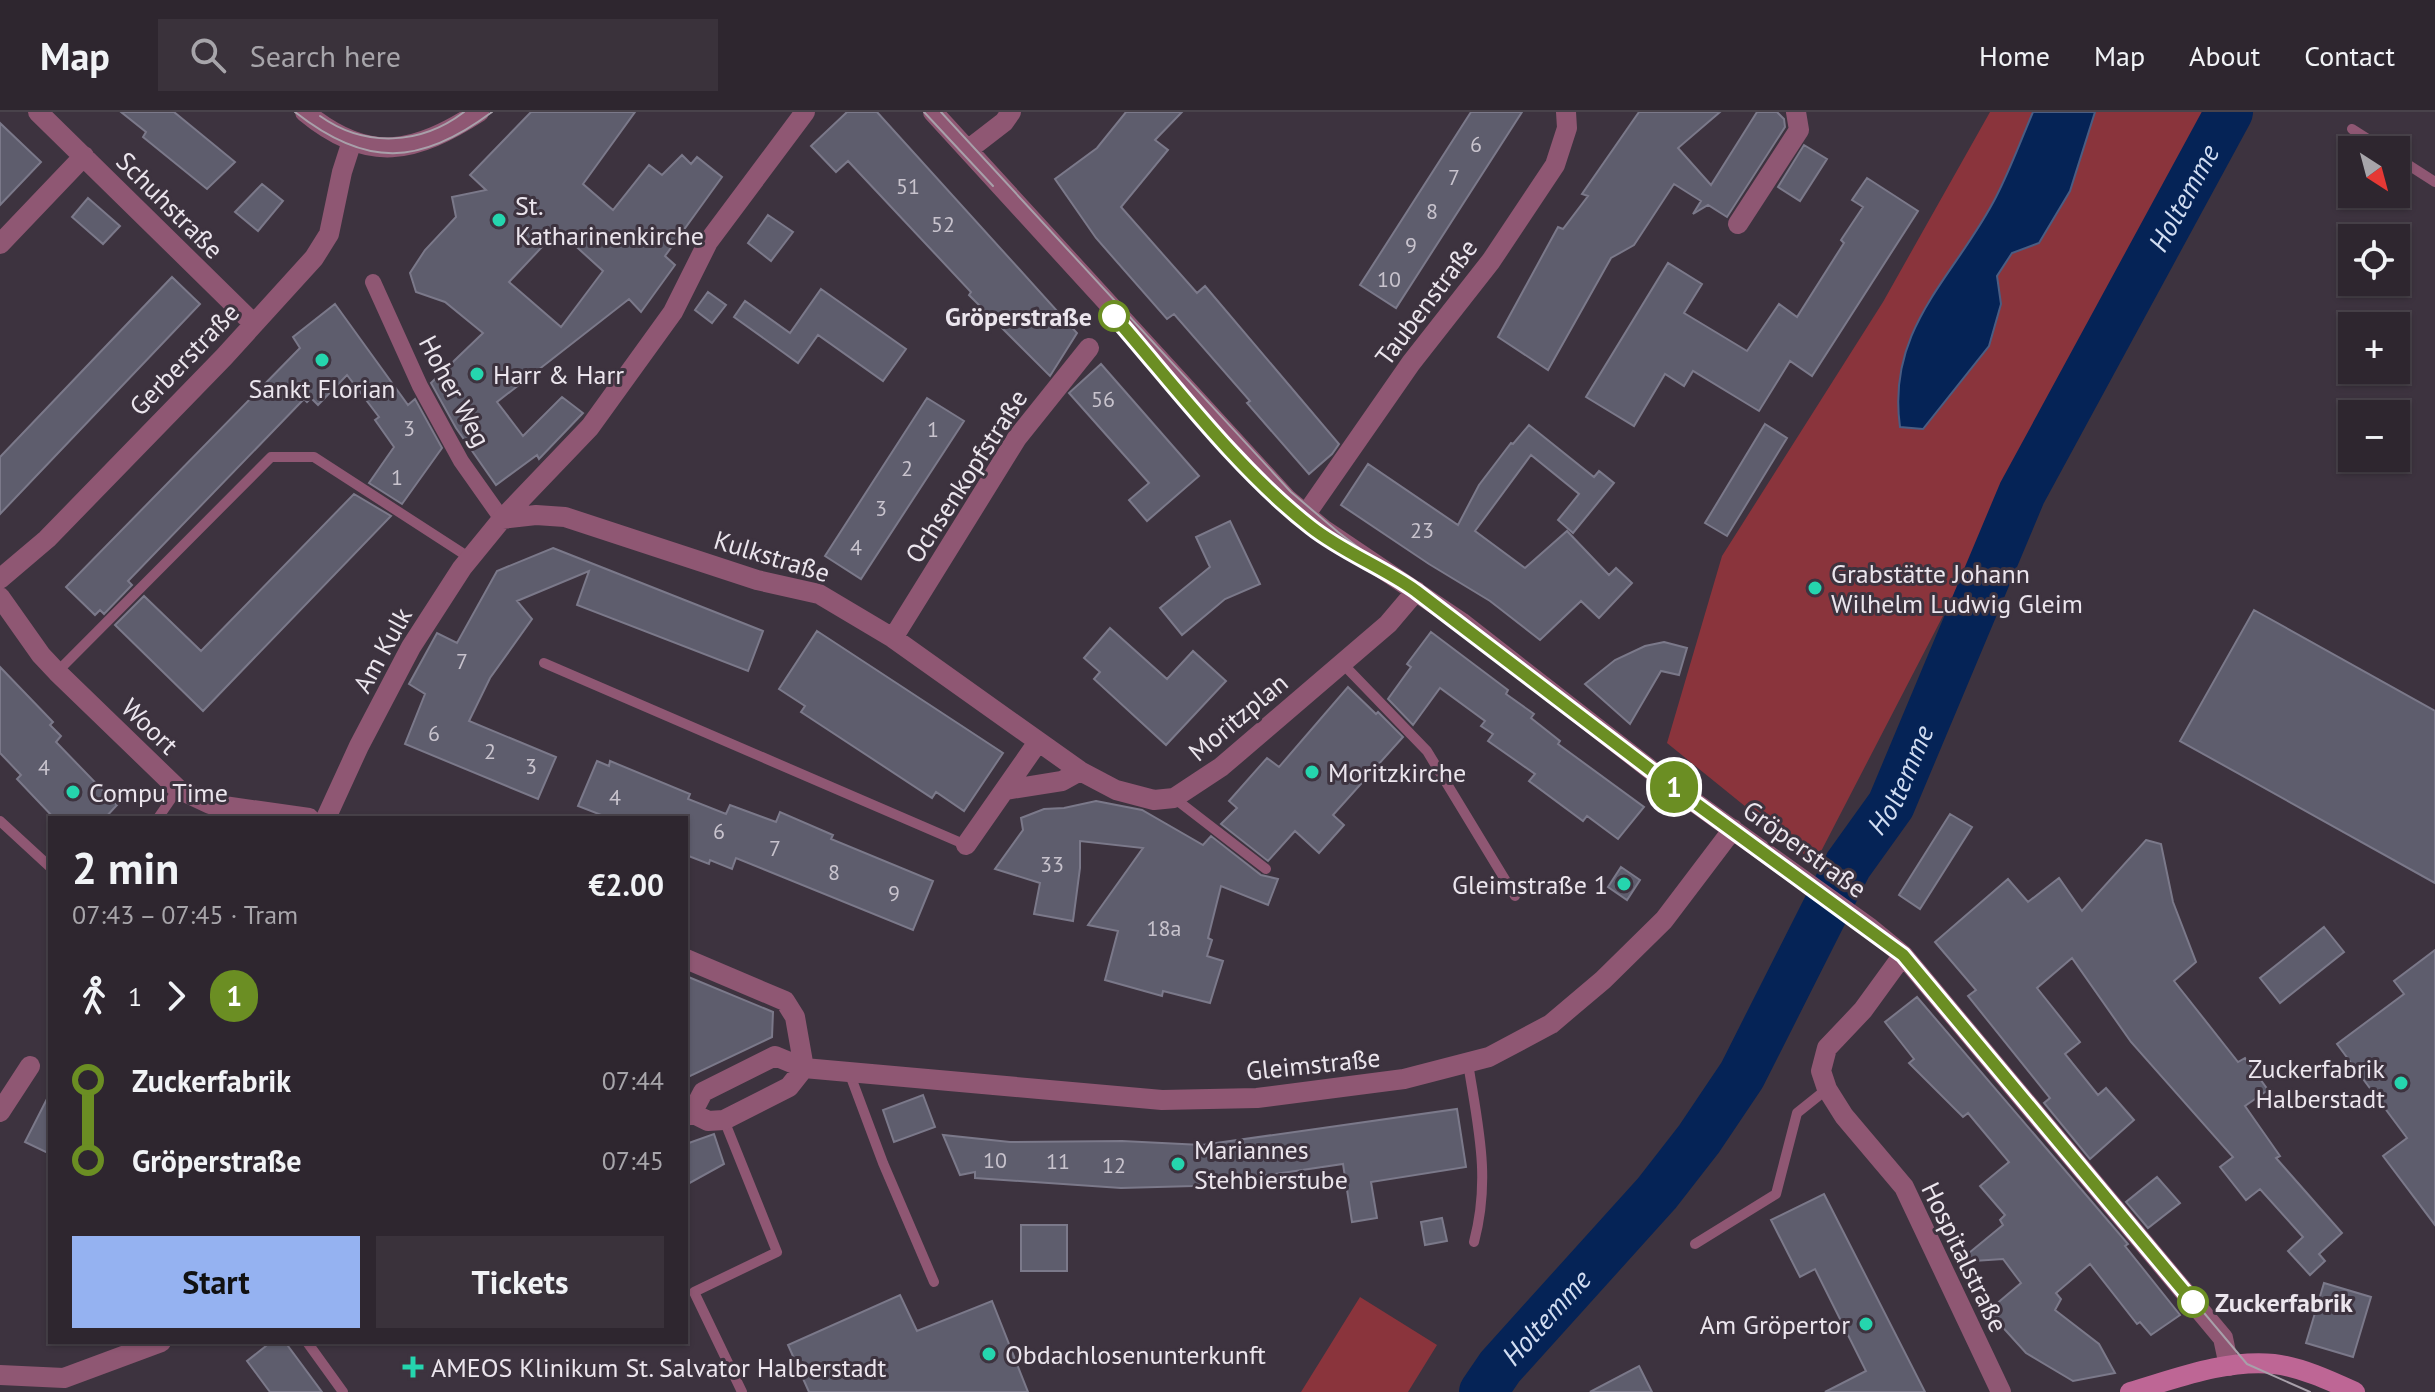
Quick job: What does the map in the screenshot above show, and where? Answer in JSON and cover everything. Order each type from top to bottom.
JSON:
[{"type":"main road","points":[[2130,1392],[2238,1365],[2275,1364],[2297,1369],[2355,1392]]},
{"type":"street","name":"Schuhstraße","points":[[38,112],[254,324]]},
{"type":"street","points":[[305,112],[331,131],[352,141],[378,147],[414,145],[442,135],[479,112]]},
{"type":"street","name":"Am Kulk","points":[[327,816],[359,746],[411,647],[470,558],[502,519],[590,427],[673,312],[708,242],[805,112]]},
{"type":"street","name":"Gröperstraße","points":[[933,112],[1266,478],[1323,529],[1461,622],[1669,784],[1903,955],[2223,1338],[2238,1365]]},
{"type":"street","points":[[969,149],[1004,122],[1011,112]]},
{"type":"street","name":"Taubenstraße","points":[[1306,514],[1411,363],[1491,261],[1555,165],[1567,128],[1566,112]]},
{"type":"street","points":[[1738,224],[1799,130],[1796,112]]},
{"type":"street","name":"Gerberstraße","points":[[0,579],[47,539],[314,258],[327,238],[352,141]]},
{"type":"street","name":"Schuhstraße","points":[[0,244],[84,156]]},
{"type":"street","name":"Hoher Weg","points":[[373,282],[427,399],[461,461],[502,519]]},
{"type":"street","name":"Ochsenkopfstraße","points":[[893,638],[1017,438],[1089,348]]},
{"type":"street","name":"Kulkstraße","points":[[502,519],[536,515],[565,517],[757,580],[819,594],[893,638],[1080,771],[1116,790],[1154,800],[1174,798]]},
{"type":"street","name":"Moritzplan","points":[[1174,798],[1221,767],[1388,624],[1416,591]]},
{"type":"street","name":"Woort","points":[[0,597],[41,655],[178,789],[210,804],[295,816]]},
{"type":"street","points":[[966,845],[1038,742]]},
{"type":"street","points":[[1005,790],[1062,781],[1080,771]]},
{"type":"street","name":"Gleimstraße","points":[[724,1120],[708,1121],[689,1114],[703,1092],[775,1056],[804,1068],[1162,1100],[1257,1098],[1360,1085],[1404,1079],[1489,1057],[1551,1024],[1603,980],[1664,920],[1733,829]]},
{"type":"street","points":[[1827,1089],[1821,1071],[1827,1048],[1863,1010],[1903,955]]},
{"type":"street","points":[[688,960],[785,1001],[795,1017],[804,1068],[789,1087],[724,1120]]},
{"type":"street","points":[[0,1112],[30,1066]]},
{"type":"street","name":"Hospitalstraße","points":[[1827,1089],[1867,1146],[1904,1187],[2001,1392]]},
{"type":"street","points":[[0,1375],[63,1385],[156,1344]]},
{"type":"lane","points":[[2352,129],[2363,136]]},
{"type":"lane","points":[[2410,166],[2435,182]]},
{"type":"lane","points":[[57,672],[271,457],[314,457],[470,558]]},
{"type":"lane","points":[[544,663],[966,845]]},
{"type":"lane","points":[[1342,663],[1427,751],[1515,896]]},
{"type":"lane","points":[[159,816],[178,789]]},
{"type":"lane","points":[[1174,798],[1266,869]]},
{"type":"lane","points":[[0,821],[48,865]]},
{"type":"lane","points":[[1468,1063],[1484,1161],[1481,1213],[1474,1242]]},
{"type":"lane","points":[[849,1072],[883,1163],[934,1282]]},
{"type":"lane","points":[[1695,1244],[1776,1194],[1797,1113],[1827,1089]]},
{"type":"lane","points":[[724,1120],[777,1252],[694,1292],[742,1392]]},
{"type":"lane","points":[[308,1344],[343,1392]]},
{"type":"shaded area","points":[[1990,112],[2204,112],[1815,863],[1667,743],[1722,556],[1883,302]]},
{"type":"shaded area","points":[[1360,1297],[1437,1345],[1408,1392],[1301,1392]]},
{"type":"water","points":[[2033,112],[2095,112],[2070,191],[2039,243],[2012,253],[1997,276],[2001,304],[1989,346],[1923,429],[1900,427],[1898,392],[1903,360],[1913,331],[1996,197]]},
{"type":"building","points":[[121,112],[174,112],[235,162],[207,189],[143,137],[146,132]]},
{"type":"building","points":[[531,112],[635,112],[583,184],[613,210],[649,165],[662,175],[682,155],[691,164],[697,157],[722,177],[665,256],[675,265],[641,312],[629,299],[497,402],[523,436],[562,397],[583,413],[539,459],[537,455],[496,485],[456,428],[431,383],[483,333],[445,302],[416,292],[410,273],[425,250],[456,217],[452,197],[486,190],[470,175]],"holes":[[[558,230],[603,271],[561,327],[509,282]]]},
{"type":"building","points":[[847,112],[877,112],[1077,333],[1050,376],[969,295],[971,292],[848,161],[836,172],[811,146]]},
{"type":"building","points":[[1126,112],[1182,112],[1155,140],[1168,150],[1121,207],[1197,293],[1205,286],[1339,444],[1309,474],[1174,314],[1167,319],[1096,238],[1055,179],[1097,148]]},
{"type":"building","points":[[1471,112],[1522,112],[1396,308],[1360,285]]},
{"type":"building","points":[[1639,112],[1720,112],[1678,148],[1711,185],[1757,112],[1777,112],[1784,119],[1785,127],[1727,217],[1708,205],[1693,214],[1701,201],[1674,184],[1634,245],[1611,258],[1548,370],[1498,337],[1558,227],[1563,229],[1588,196],[1582,194]]},
{"type":"building","points":[[0,123],[41,162],[0,205]]},
{"type":"building","points":[[1804,145],[1827,159],[1800,201],[1778,187]]},
{"type":"building","points":[[1867,178],[1918,211],[1812,376],[1790,361],[1759,411],[1693,371],[1684,386],[1665,374],[1634,426],[1586,397],[1668,263],[1702,284],[1684,313],[1747,351],[1779,304],[1797,317],[1863,207],[1852,200]]},
{"type":"building","points":[[262,184],[283,201],[258,231],[235,212]]},
{"type":"building","points":[[88,198],[120,226],[103,244],[72,217]]},
{"type":"building","points":[[768,215],[793,232],[771,261],[748,243]]},
{"type":"building","points":[[172,277],[200,304],[0,514],[0,457]]},
{"type":"building","points":[[821,289],[906,349],[883,381],[818,335],[798,363],[734,317],[745,301],[790,333]]},
{"type":"building","points":[[708,292],[726,305],[712,323],[695,310]]},
{"type":"building","points":[[335,304],[408,405],[415,399],[442,448],[402,504],[369,483],[394,447],[375,420],[379,417],[347,375],[318,405],[311,398],[307,402],[304,399],[128,581],[132,585],[104,614],[100,610],[95,615],[66,587],[300,348],[293,337]]},
{"type":"building","points":[[1101,364],[1199,476],[1147,521],[1129,500],[1149,483],[1069,393]]},
{"type":"building","points":[[927,398],[964,421],[861,579],[825,556]]},
{"type":"building","points":[[1765,424],[1787,438],[1727,536],[1705,523]]},
{"type":"building","points":[[1529,425],[1594,477],[1599,471],[1614,483],[1573,533],[1558,520],[1579,494],[1531,455],[1475,531],[1525,568],[1567,531],[1609,575],[1616,568],[1632,583],[1599,618],[1581,601],[1540,640],[1490,601],[1341,505],[1368,464],[1458,525],[1479,485]]},
{"type":"building","points":[[354,494],[391,516],[203,711],[115,625],[144,596],[201,651]]},
{"type":"building","points":[[1230,521],[1260,584],[1225,599],[1182,635],[1160,608],[1210,567],[1196,537]]},
{"type":"building","points":[[553,548],[763,631],[748,671],[577,605],[589,571],[517,601],[532,619],[490,678],[469,721],[556,757],[538,799],[405,744],[425,694],[409,684],[437,633],[457,643],[497,571]]},
{"type":"building","points":[[2254,610],[2435,711],[2435,883],[2180,741]]},
{"type":"building","points":[[1110,628],[1167,679],[1193,651],[1226,681],[1166,745],[1094,679],[1100,672],[1084,658]]},
{"type":"building","points":[[817,631],[1003,753],[964,811],[936,792],[932,798],[801,712],[805,706],[779,689]]},
{"type":"building","points":[[1431,632],[1508,690],[1506,694],[1534,714],[1531,718],[1560,741],[1558,744],[1644,807],[1618,839],[1587,816],[1583,821],[1529,781],[1535,774],[1488,741],[1493,734],[1481,726],[1485,721],[1440,688],[1413,725],[1388,699],[1411,667],[1407,664]]},
{"type":"building","points":[[1664,642],[1687,648],[1679,675],[1661,671],[1630,724],[1585,684],[1615,660],[1645,646]]},
{"type":"building","points":[[0,667],[53,722],[50,725],[61,736],[56,742],[117,805],[107,816],[52,816],[17,779],[21,775],[0,753]]},
{"type":"building","name":"Moritzkirche","points":[[1348,687],[1403,737],[1333,815],[1344,825],[1319,853],[1295,831],[1268,861],[1221,824],[1237,808],[1229,801],[1267,758],[1279,767]]},
{"type":"building","points":[[597,761],[609,766],[610,761],[690,794],[688,799],[726,814],[730,805],[776,822],[780,812],[833,835],[831,839],[933,881],[913,930],[736,858],[732,869],[688,856],[688,816],[604,816],[578,806]]},
{"type":"building","points":[[1096,801],[1142,810],[1203,845],[1211,836],[1261,875],[1278,879],[1268,905],[1221,886],[1208,938],[1212,940],[1207,956],[1223,961],[1210,1003],[1163,991],[1162,996],[1105,980],[1118,931],[1088,925],[1143,848],[1080,841],[1073,921],[1034,914],[1040,883],[995,869],[1023,830],[1021,818],[1044,809]]},
{"type":"building","points":[[1950,814],[1972,827],[1920,909],[1899,895]]},
{"type":"building","points":[[2146,840],[2161,844],[2173,902],[2196,962],[2174,981],[2238,1062],[2245,1058],[2268,1090],[2245,1106],[2280,1156],[2276,1158],[2342,1233],[2319,1254],[2325,1261],[2310,1275],[2288,1251],[2303,1237],[2260,1189],[2246,1200],[2220,1167],[2233,1157],[2131,1042],[2072,958],[2037,988],[2080,1042],[2065,1054],[2098,1095],[2106,1088],[2134,1120],[2090,1159],[2044,1103],[2050,1098],[1968,996],[1976,990],[1935,942],[2008,879],[2028,902],[2059,878],[2082,911]]},
{"type":"building","name":"Gleimstraße 1","points":[[1621,867],[1640,880],[1627,900],[1608,887]]},
{"type":"building","points":[[2324,927],[2344,952],[2280,1003],[2260,978]]},
{"type":"building","name":"Zuckerfabrik Halberstadt","points":[[2435,950],[2435,1225],[2383,1156],[2407,1138],[2337,1044],[2404,994],[2394,981]]},
{"type":"building","points":[[688,977],[773,1012],[772,1037],[688,1077]]},
{"type":"building","points":[[1917,997],[2128,1244],[2125,1246],[2180,1315],[2151,1335],[2140,1322],[2137,1324],[2090,1264],[2056,1293],[2061,1299],[2055,1310],[2099,1344],[2115,1373],[2073,1381],[2026,1353],[1988,1311],[2021,1283],[2003,1259],[1958,1262],[2003,1225],[2000,1220],[2005,1215],[1980,1186],[2009,1162],[1968,1113],[1963,1117],[1909,1063],[1914,1059],[1885,1022]]},
{"type":"building","points":[[923,1095],[935,1127],[894,1142],[883,1110]]},
{"type":"building","points":[[48,1097],[48,1153],[25,1142]]},
{"type":"building","points":[[1457,1109],[1466,1167],[1371,1182],[1377,1218],[1352,1222],[1343,1164],[1194,1186],[1121,1188],[975,1178],[975,1172],[960,1175],[943,1135],[1010,1142],[1122,1141],[1202,1145]]},
{"type":"building","points":[[714,1134],[724,1164],[688,1184],[688,1143]]},
{"type":"building","points":[[2157,1177],[2180,1203],[2148,1228],[2126,1202]]},
{"type":"building","name":"Am Gröpertor","points":[[1824,1194],[1925,1392],[1825,1392],[1866,1371],[1815,1269],[1800,1277],[1771,1220]]},
{"type":"building","points":[[1442,1218],[1447,1241],[1425,1245],[1421,1222]]},
{"type":"building","points":[[1021,1225],[1067,1225],[1067,1271],[1021,1271]]},
{"type":"building","points":[[2324,1283],[2371,1297],[2353,1357],[2306,1343]]},
{"type":"building","points":[[900,1295],[917,1331],[992,1301],[1028,1392],[809,1392],[788,1345]]},
{"type":"building","points":[[268,1344],[286,1344],[322,1392],[270,1392],[247,1361]]},
{"type":"building","points":[[1639,1366],[1652,1392],[1590,1392]]},
{"type":"waterway","name":"Holtemme","points":[[1483,1392],[1500,1367],[1657,1193],[1699,1139],[1742,1075],[1848,865],[1891,805],[2022,493],[2229,112]]},
{"type":"tram line","points":[[295,112],[346,143],[370,151],[393,153],[441,143],[492,112]]},
{"type":"tram line","points":[[320,116],[355,134],[393,138],[430,131],[464,112]]},
{"type":"tram line","points":[[924,112],[993,186]]},
{"type":"tram line","points":[[941,112],[1291,492],[1338,532],[1669,784],[1903,955],[2247,1364],[2310,1392]]},
{"type":"tram line","name":"1","points":[[1114,316],[1253,475],[1312,528],[1416,591],[1669,784],[1903,955],[2193,1302]]},
{"type":"tram line","points":[[1131,336],[1253,475],[1286,506],[1345,550]]},
{"type":"place","name":"St. Katharinenkirche","points":[[499,220]]},
{"type":"place","name":"Gröperstraße","points":[[1114,316]]},
{"type":"place","name":"Sankt Florian","points":[[322,360]]},
{"type":"place","name":"Harr & Harr","points":[[477,374]]},
{"type":"place","name":"Grabstätte Johann Wilhelm Ludwig Gleim","points":[[1815,588]]},
{"type":"place","name":"Moritzkirche","points":[[1312,772]]},
{"type":"place","name":"Compu Time","points":[[73,792]]},
{"type":"place","name":"Gleimstraße 1","points":[[1624,884]]},
{"type":"place","name":"Zuckerfabrik Halberstadt","points":[[2401,1083]]},
{"type":"place","name":"Mariannes Stehbierstube","points":[[1178,1164]]},
{"type":"place","name":"Zuckerfabrik","points":[[2193,1302]]},
{"type":"place","name":"Am Gröpertor","points":[[1866,1324]]},
{"type":"place","name":"Obdachlosenunterkunft","points":[[989,1354]]},
{"type":"place","name":"AMEOS Klinikum St. Salvator Halberstadt","points":[[413,1367]]}]
